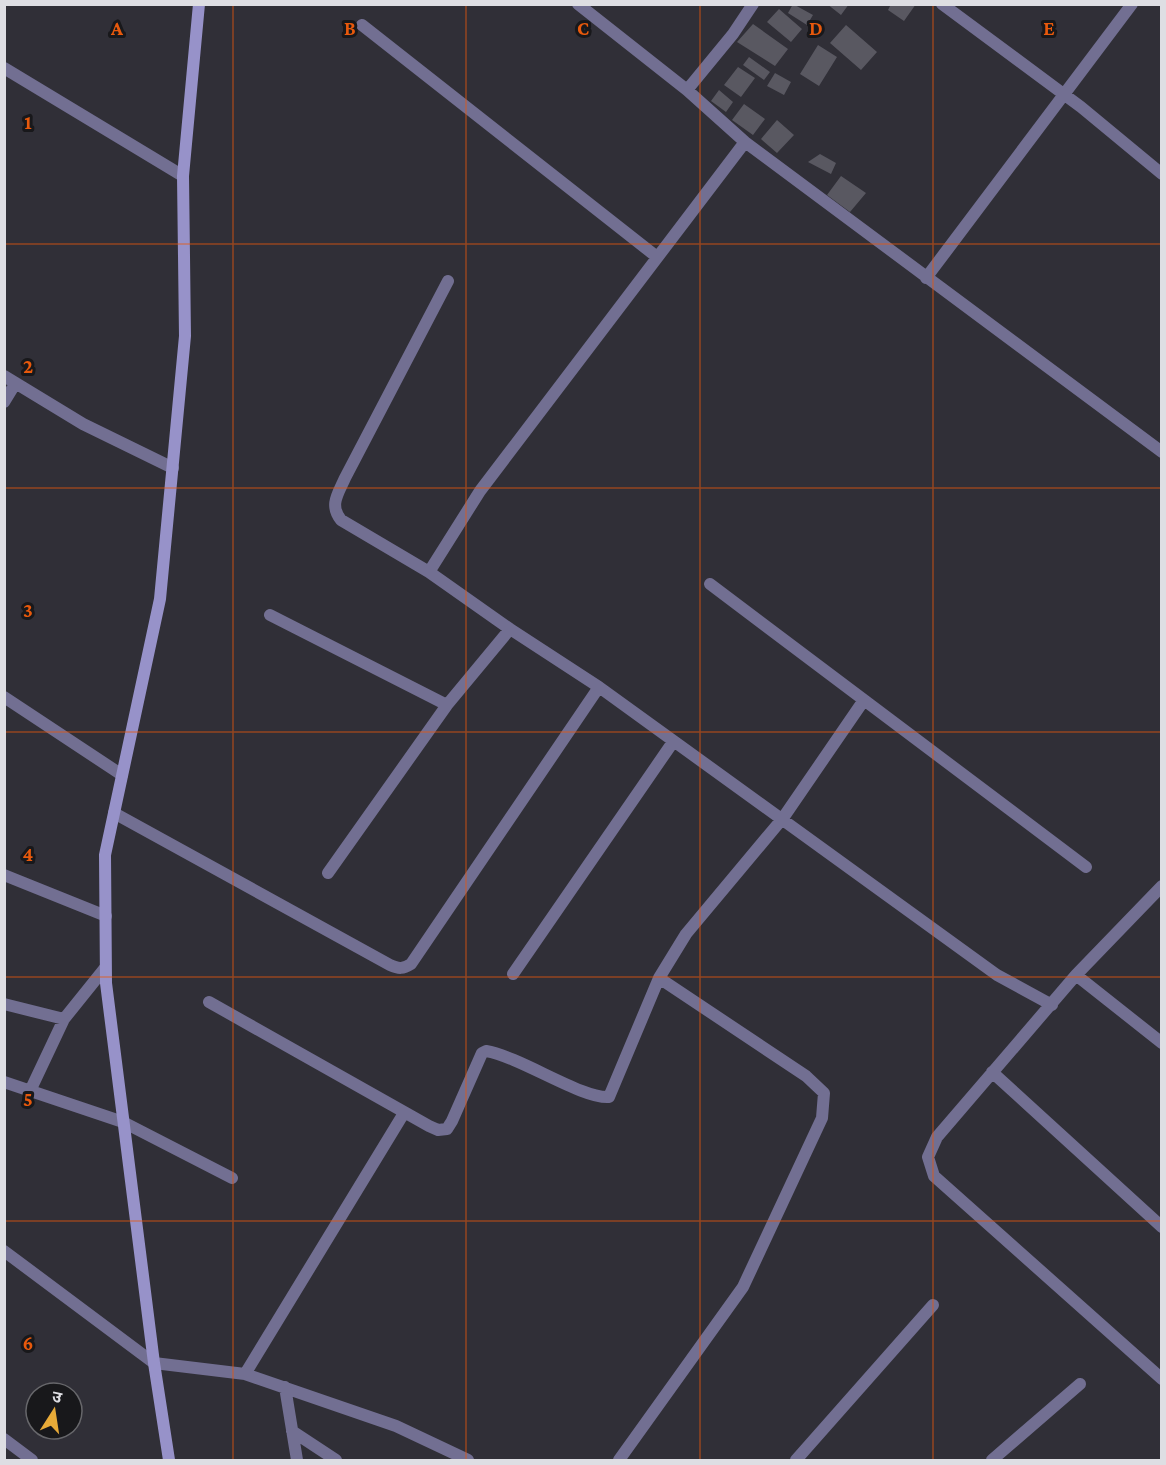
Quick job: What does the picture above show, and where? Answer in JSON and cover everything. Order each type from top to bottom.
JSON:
[{"type":"street","points":[[169,1461],[154,1363],[105,968],[105,855],[160,599],[185,336],[183,176],[199,4]]},
{"type":"street","points":[[578,4],[687,90],[745,142],[1161,452]]},
{"type":"street","points":[[592,16],[600,4]]},
{"type":"street","points":[[687,90],[733,34],[753,4]]},
{"type":"street","points":[[942,4],[1063,93],[1161,174]]},
{"type":"street","points":[[926,278],[1132,4]]},
{"type":"street","points":[[362,25],[657,257]]},
{"type":"street","points":[[4,68],[183,176]]},
{"type":"street","points":[[429,572],[480,491],[745,142]]},
{"type":"street","points":[[448,281],[334,502],[334,512],[341,520],[429,572],[510,629],[599,687],[997,975],[1052,1005]]},
{"type":"street","points":[[4,376],[83,424],[173,468]]},
{"type":"street","points":[[4,402],[15,384]]},
{"type":"street","points":[[710,584],[1086,867]]},
{"type":"street","points":[[270,615],[447,705]]},
{"type":"street","points":[[328,873],[447,705],[510,629]]},
{"type":"street","points":[[114,813],[399,969],[411,964],[599,687]]},
{"type":"street","points":[[4,697],[122,775]]},
{"type":"street","points":[[209,1002],[438,1130],[447,1129],[482,1053],[486,1051],[514,1059],[594,1095],[609,1097],[659,978],[686,934],[783,818],[864,700]]},
{"type":"street","points":[[513,974],[673,742]]},
{"type":"street","points":[[4,875],[106,916]]},
{"type":"street","points":[[1161,886],[1076,975],[992,1072],[937,1137],[928,1157],[934,1176],[1161,1379]]},
{"type":"street","points":[[30,1091],[64,1019],[105,968]]},
{"type":"street","points":[[1076,975],[1161,1043]]},
{"type":"street","points":[[619,1461],[743,1287],[822,1118],[824,1104],[824,1093],[806,1076],[659,978]]},
{"type":"street","points":[[4,1004],[64,1019]]},
{"type":"street","points":[[992,1072],[1161,1227]]},
{"type":"street","points":[[4,1082],[123,1122],[232,1178]]},
{"type":"street","points":[[245,1374],[405,1113]]},
{"type":"street","points":[[4,1251],[154,1363],[245,1374],[396,1426],[468,1461]]},
{"type":"street","points":[[796,1461],[933,1305]]},
{"type":"street","points":[[992,1461],[1080,1384]]},
{"type":"street","points":[[285,1387],[297,1461]]},
{"type":"street","points":[[292,1431],[336,1461]]},
{"type":"street","points":[[4,1439],[32,1461]]},
{"type":"building","points":[[793,4],[813,15],[807,25],[788,13]]},
{"type":"building","points":[[827,4],[849,4],[841,15]]},
{"type":"building","points":[[891,4],[916,4],[904,21],[888,10]]},
{"type":"building","points":[[779,9],[802,29],[791,42],[767,22]]},
{"type":"building","points":[[753,24],[788,49],[775,66],[737,42]]},
{"type":"building","points":[[846,25],[877,52],[861,70],[830,43]]},
{"type":"building","points":[[818,45],[837,57],[819,86],[800,74]]},
{"type":"building","points":[[749,57],[770,72],[764,80],[743,65]]},
{"type":"building","points":[[738,67],[755,78],[741,97],[724,85]]},
{"type":"building","points":[[775,73],[791,82],[784,95],[767,86]]},
{"type":"building","points":[[719,90],[733,102],[726,112],[711,101]]},
{"type":"building","points":[[744,104],[765,119],[753,135],[732,120]]},
{"type":"building","points":[[777,120],[794,135],[777,153],[761,139]]},
{"type":"building","points":[[820,154],[836,163],[831,174],[808,162]]},
{"type":"building","points":[[841,176],[866,193],[850,212],[827,195]]}]
